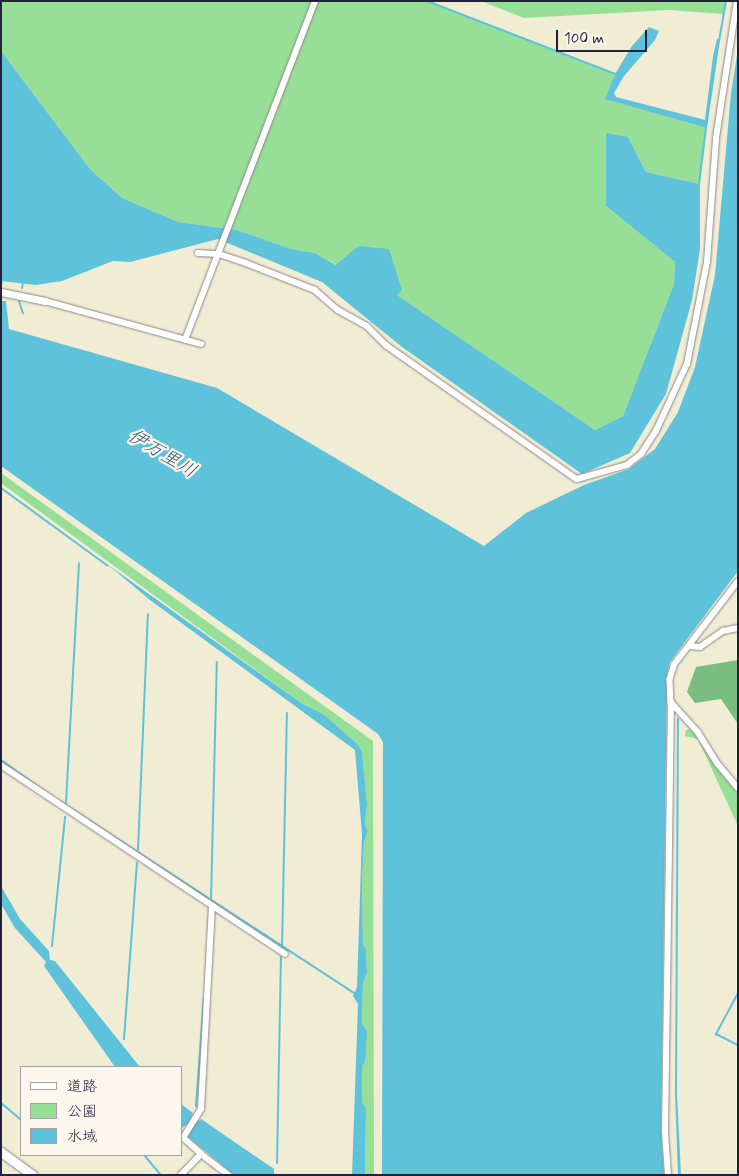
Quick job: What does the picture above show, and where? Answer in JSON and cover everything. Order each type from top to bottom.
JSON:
[{"type":"highway","points":[[1,1152],[33,1175]]},
{"type":"street","points":[[186,340],[315,1]]},
{"type":"street","points":[[198,253],[220,252],[315,290],[338,310],[367,326],[386,345],[577,479],[627,465],[641,454],[656,431],[687,364],[707,262],[716,138],[737,1]]},
{"type":"street","points":[[1,292],[45,301],[201,344]]},
{"type":"street","points":[[668,1175],[665,1132],[672,671],[737,583]]},
{"type":"street","points":[[690,646],[700,647],[722,631],[738,628]]},
{"type":"street","points":[[671,702],[698,732],[718,764],[738,788]]},
{"type":"street","points":[[1,765],[285,954]]},
{"type":"street","points":[[212,906],[201,1109],[183,1138],[229,1175]]},
{"type":"street","points":[[181,1175],[201,1154]]},
{"type":"green space","points":[[1,1],[427,1],[615,74],[606,99],[707,128],[700,184],[646,172],[628,137],[606,206],[675,262],[674,284],[623,416],[595,430],[397,295],[358,246],[337,265],[315,253],[291,249],[237,230],[178,222],[122,198],[90,169],[1,51]]},
{"type":"green space","points":[[481,1],[726,1],[724,14],[669,10],[524,18]]},
{"type":"green space","points":[[1,473],[373,741],[374,1175],[365,1175],[366,1109],[362,1102],[362,1066],[367,1031],[362,1024],[363,983],[367,973],[366,949],[363,945],[362,883],[364,842],[368,831],[365,824],[367,804],[362,752],[323,714],[301,703],[1,483]]},
{"type":"green space","points":[[738,660],[738,724],[721,699],[695,703],[687,692],[696,667]]},
{"type":"green space","points":[[692,729],[738,792],[738,826],[698,739],[685,736],[686,730]]},
{"type":"water","points":[[649,27],[659,31],[655,40],[624,76],[614,93],[616,97],[705,120],[713,56],[717,39],[720,40],[707,128],[605,99],[615,74],[632,46]]},
{"type":"water","name":"伊万里川","points":[[738,49],[738,571],[670,662],[667,674],[661,1131],[664,1175],[382,1175],[383,742],[378,734],[1,466],[1,301],[6,301],[9,329],[217,388],[484,546],[526,513],[584,485],[629,469],[655,449],[678,412],[695,367],[715,275],[731,93]]},
{"type":"water","points":[[1,51],[90,169],[122,198],[178,222],[237,230],[291,249],[315,253],[336,265],[358,246],[389,249],[402,290],[397,295],[595,430],[623,416],[674,284],[675,262],[606,206],[606,133],[628,137],[646,172],[700,184],[700,249],[692,300],[666,394],[630,453],[582,474],[402,347],[322,282],[218,239],[130,262],[113,261],[62,281],[36,285],[1,281]]},
{"type":"water","points":[[107,564],[301,703],[323,714],[357,744],[362,752],[367,804],[365,824],[368,831],[364,842],[362,883],[363,945],[366,949],[367,973],[363,983],[362,1024],[367,1031],[365,1062],[362,1066],[362,1102],[366,1109],[365,1175],[352,1175],[358,1004],[353,996],[357,987],[362,834],[355,750],[150,600]]},
{"type":"water","points":[[677,718],[679,718],[677,1093],[681,1175],[678,1175],[675,1093]]},
{"type":"water","points":[[1,886],[20,919],[49,951],[50,960],[55,961],[139,1066],[114,1066],[44,966],[46,962],[15,928],[1,904]]},
{"type":"water","points":[[182,1105],[193,1113],[190,1121],[194,1124],[201,1119],[274,1169],[274,1175],[234,1175],[188,1137],[191,1127],[187,1124],[182,1128]]},
{"type":"waterway","points":[[427,1],[615,74]]},
{"type":"waterway","points":[[719,41],[726,1]]},
{"type":"waterway","points":[[699,184],[706,127]]},
{"type":"waterway","points":[[22,288],[23,281]]},
{"type":"waterway","points":[[19,301],[23,313]]},
{"type":"waterway","points":[[1,488],[108,566]]},
{"type":"waterway","points":[[66,803],[79,563]]},
{"type":"waterway","points":[[138,850],[148,614]]},
{"type":"waterway","points":[[211,900],[217,662]]},
{"type":"waterway","points":[[282,948],[287,713]]},
{"type":"waterway","points":[[1,760],[40,788]]},
{"type":"waterway","points":[[61,802],[355,994]]},
{"type":"waterway","points":[[52,946],[65,817]]},
{"type":"waterway","points":[[124,1039],[137,862]]},
{"type":"waterway","points":[[277,1163],[281,957]]},
{"type":"waterway","points":[[738,993],[716,1034],[738,1045]]},
{"type":"waterway","points":[[196,1106],[204,998]]},
{"type":"waterway","points":[[1,1103],[20,1119]]},
{"type":"waterway","points":[[145,1156],[161,1175]]}]
